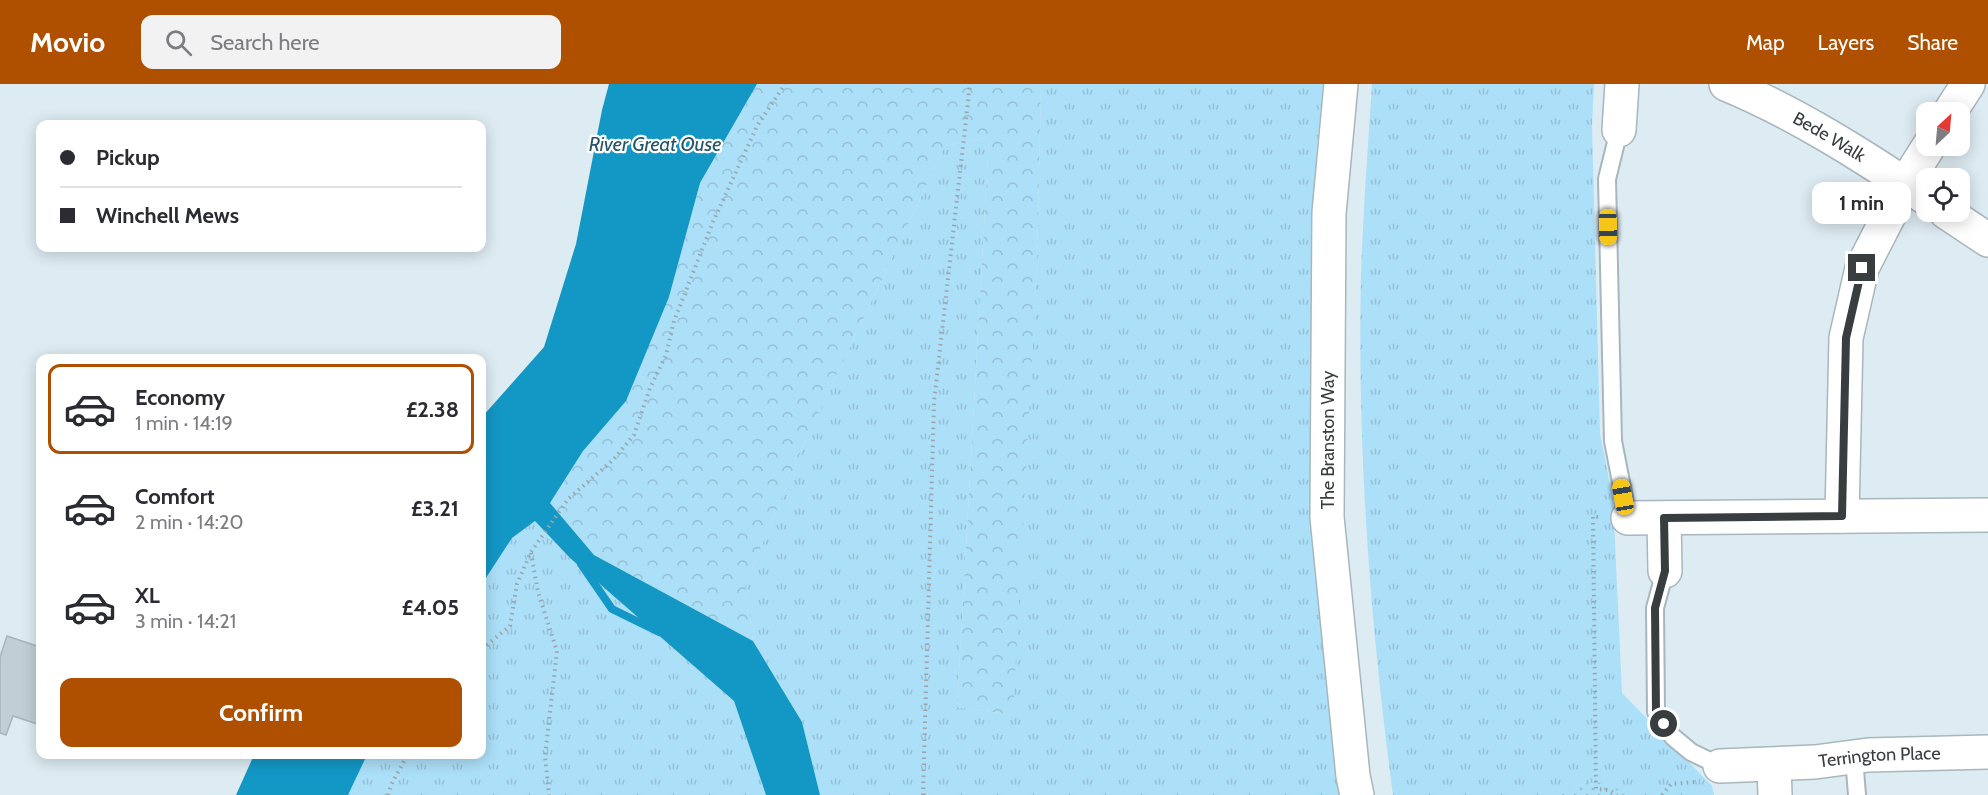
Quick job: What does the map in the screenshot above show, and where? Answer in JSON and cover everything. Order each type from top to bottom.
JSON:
[{"type":"main road","name":"The Branston Way","points":[[1341,84],[1329,213],[1327,517],[1353,776],[1357,795]]},
{"type":"main road","points":[[1619,130],[1622,84]]},
{"type":"main road","name":"Bede Walk","points":[[1726,84],[1764,91],[1915,191]]},
{"type":"main road","points":[[1956,102],[1968,84]]},
{"type":"main road","points":[[1842,516],[1846,338],[1862,268],[1915,191],[1926,156]]},
{"type":"main road","points":[[1961,222],[1988,240]]},
{"type":"main road","points":[[1628,518],[1988,515]]},
{"type":"main road","points":[[1664,518],[1665,571]]},
{"type":"main road","name":"Terrington Place","points":[[1720,766],[1774,780],[1815,762],[1868,755],[1988,752]]},
{"type":"lane","points":[[1619,130],[1607,179],[1612,429],[1628,518]]},
{"type":"lane","points":[[1665,571],[1655,608],[1656,712],[1672,737],[1691,752],[1720,766]]},
{"type":"lane","points":[[1854,757],[1857,795]]},
{"type":"path","points":[[486,646],[510,626],[517,584],[531,552],[568,499],[613,460],[634,435],[650,388],[666,355],[674,321],[712,222],[757,126],[785,84]]},
{"type":"path","points":[[923,795],[934,402],[970,84]]},
{"type":"path","points":[[1617,795],[1609,790],[1596,789],[1593,516],[1628,518]]},
{"type":"path","points":[[531,552],[538,591],[557,651],[545,756],[549,795]]},
{"type":"path","points":[[388,795],[405,759]]},
{"type":"green space","points":[[757,84],[1041,84],[1037,263],[1013,715],[957,707],[989,137],[945,146],[804,444],[745,586],[753,641],[594,555],[550,503],[583,451],[669,297],[700,183]]},
{"type":"green space","points":[[1041,84],[1323,84],[1316,157],[1315,533],[1341,795],[820,795],[802,722],[753,641],[745,586],[804,444],[945,146],[989,137],[957,707],[1012,715],[1037,263]]},
{"type":"green space","points":[[1372,84],[1594,84],[1592,125],[1600,434],[1613,499],[1622,693],[1712,786],[1714,795],[1393,795],[1372,600],[1361,405],[1361,274]]},
{"type":"green space","points":[[535,521],[570,558],[734,701],[766,795],[348,795],[365,759],[486,759],[486,578],[512,538]]},
{"type":"green space","points":[[1596,782],[1611,785],[1627,795],[1561,795],[1580,784]]},
{"type":"water","name":"River Great Ouse","points":[[609,84],[757,84],[700,183],[669,297],[626,401],[583,451],[550,503],[594,555],[753,641],[802,722],[820,795],[766,795],[734,701],[570,558],[535,521],[512,538],[486,578],[486,412],[544,347],[576,244]]},
{"type":"water","points":[[252,759],[365,759],[348,795],[236,795]]},
{"type":"building","points":[[7,636],[36,646],[36,724],[13,716],[6,735],[0,733],[0,657]]},
{"type":"waterway","points":[[581,564],[612,609],[659,632]]},
{"type":"route","points":[[1664,724],[1656,712],[1655,608],[1665,571],[1664,518],[1842,516],[1846,338],[1862,268]]}]
